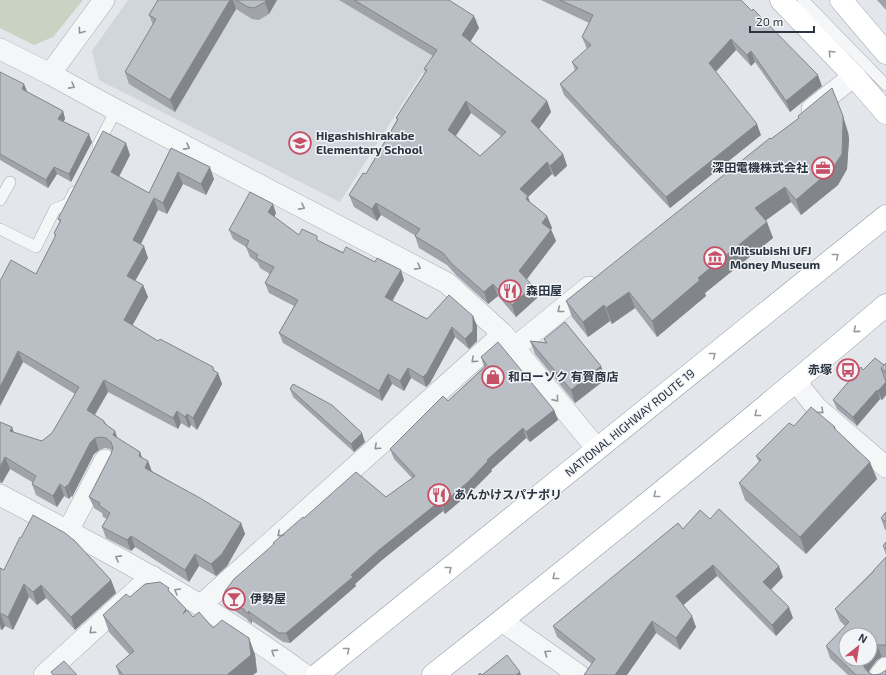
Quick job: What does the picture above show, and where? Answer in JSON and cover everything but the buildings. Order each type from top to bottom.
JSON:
[{"type":"main road","points":[[781,0],[854,76],[886,113]]},
{"type":"main road","points":[[841,0],[886,53]]},
{"type":"main road","name":"NATIONAL HIGHWAY ROUTE 19","points":[[317,675],[886,216]]},
{"type":"main road","points":[[433,675],[502,621],[796,382],[886,305]]},
{"type":"street","points":[[50,74],[104,0]]},
{"type":"street","points":[[0,49],[447,283],[508,341],[597,449]]},
{"type":"street","points":[[799,119],[854,76]]},
{"type":"street","points":[[201,605],[508,341],[600,278]]},
{"type":"street","points":[[796,382],[817,408],[886,466]]},
{"type":"street","points":[[68,531],[105,460]]},
{"type":"street","points":[[0,496],[152,576],[201,605],[282,657],[305,675]]},
{"type":"street","points":[[44,675],[152,576]]},
{"type":"street","points":[[502,621],[579,675]]},
{"type":"street","points":[[880,675],[886,668]]},
{"type":"lane","points":[[803,0],[886,86]]},
{"type":"lane","points":[[92,157],[116,110]]},
{"type":"lane","points":[[0,200],[10,182]]},
{"type":"lane","points":[[0,229],[36,247],[55,209],[68,204],[78,184]]},
{"type":"shaded area","name":"Higashishirakabe Elementary School","points":[[128,0],[443,0],[478,20],[438,83],[422,73],[340,202],[99,80],[92,51]]},
{"type":"green space","points":[[0,0],[83,0],[53,37],[34,45],[0,28]]},
{"type":"place","name":"Higashishirakabe Elementary School","points":[[300,143]]},
{"type":"place","name":"深田電機株式会社","points":[[823,168]]},
{"type":"place","name":"Mitsubishi UFJ Money Museum","points":[[715,258]]},
{"type":"place","name":"森田屋","points":[[510,291]]},
{"type":"place","name":"赤塚","points":[[848,370]]},
{"type":"place","name":"和ローソク 有賀商店","points":[[493,377]]},
{"type":"place","name":"あんかけスパナポリ","points":[[439,495]]},
{"type":"place","name":"伊勢屋","points":[[234,599]]}]
